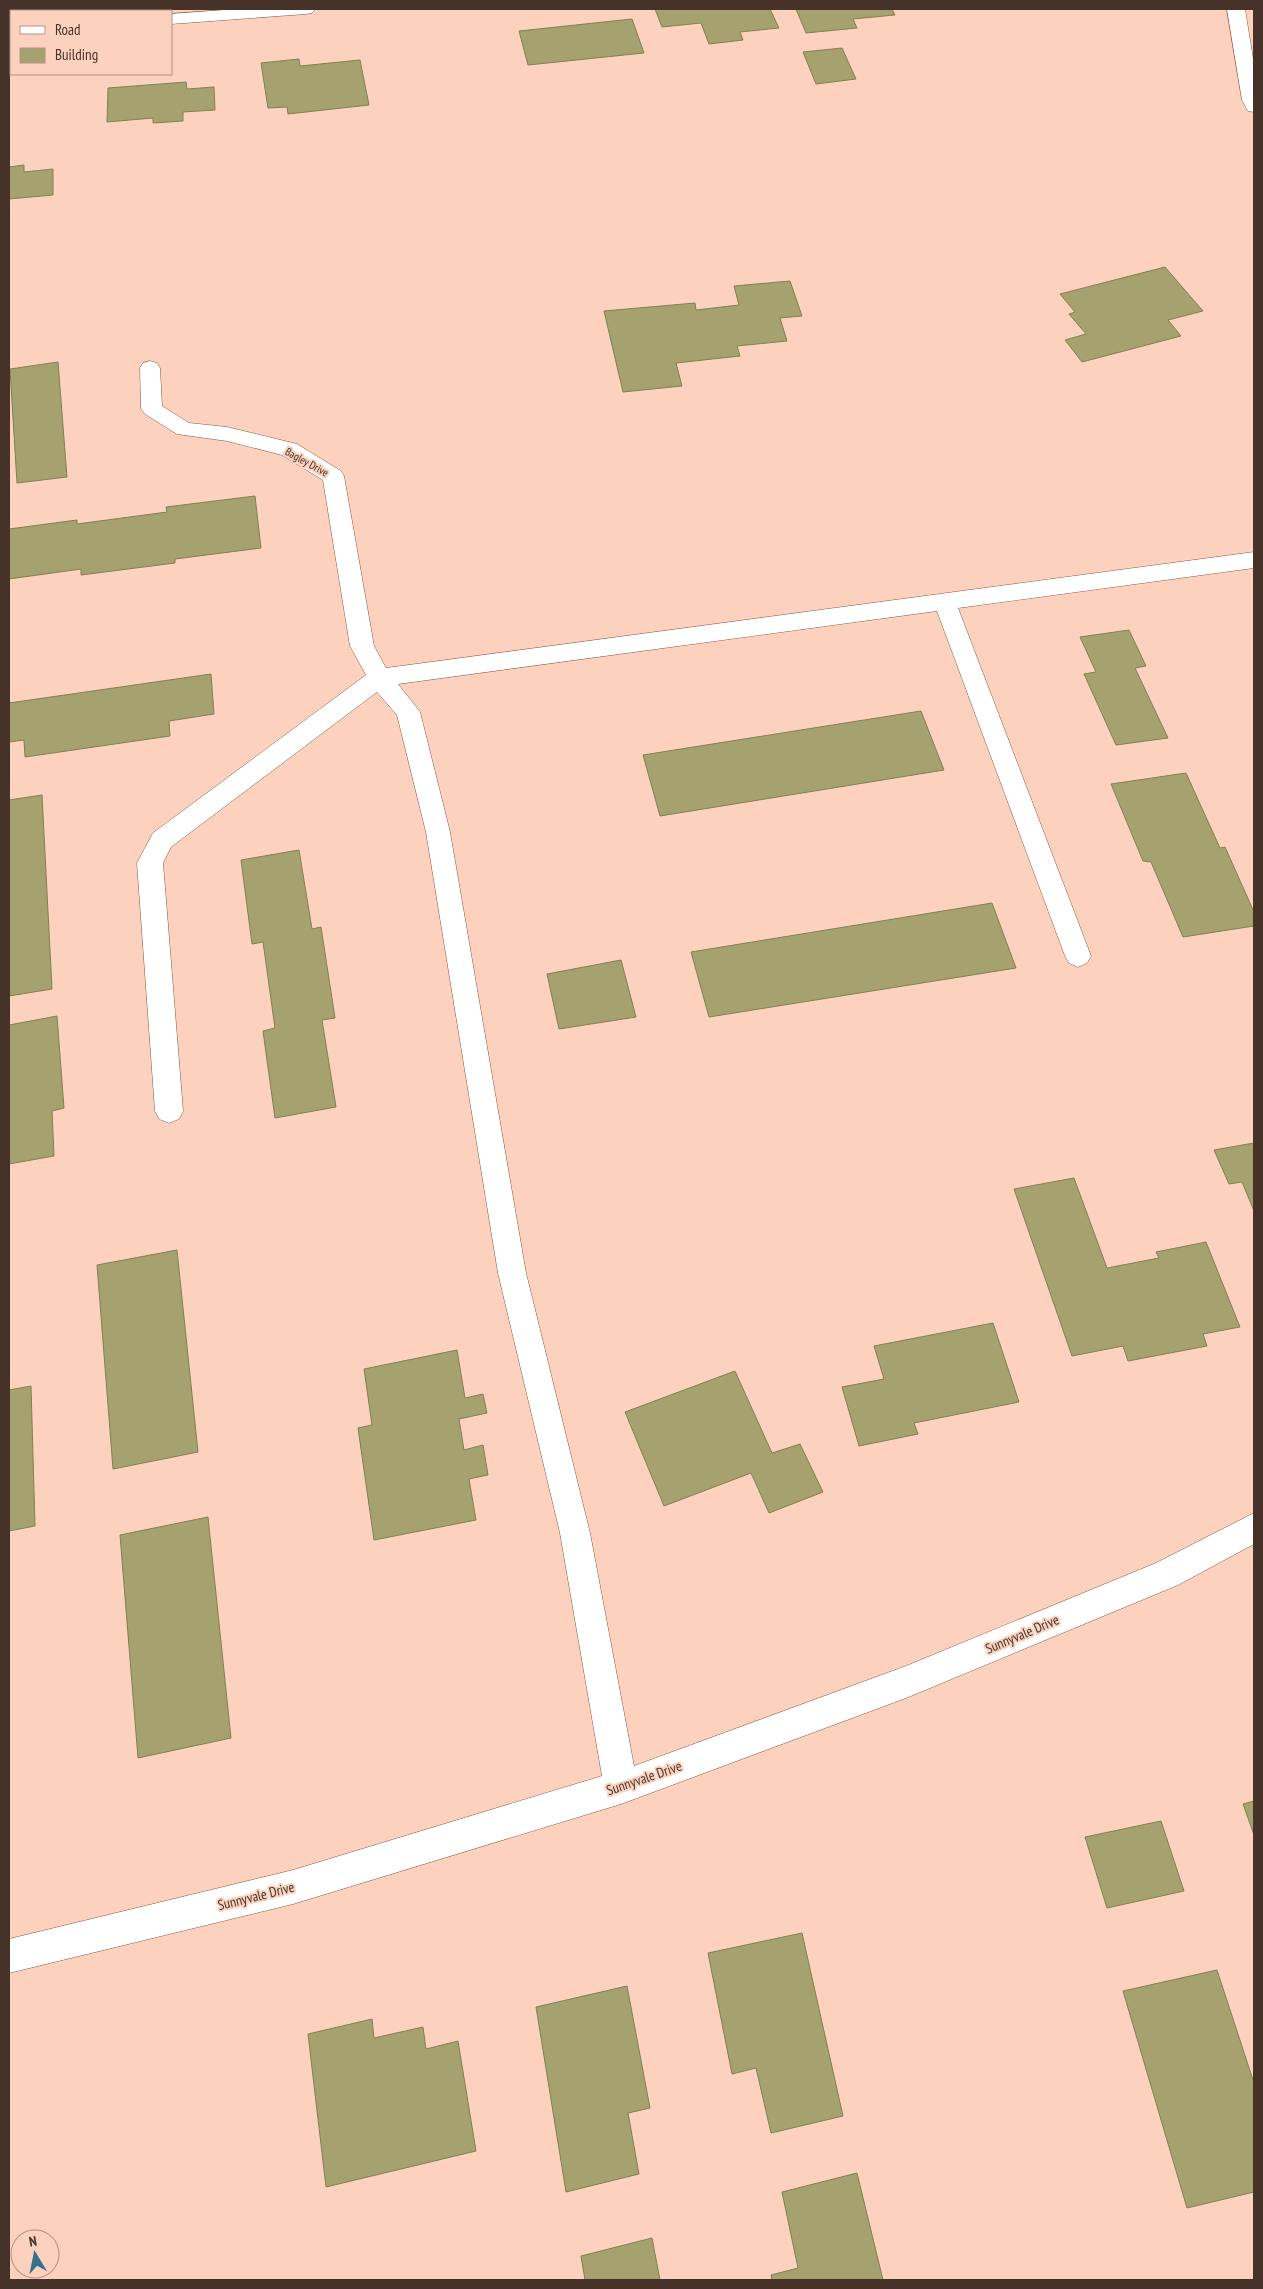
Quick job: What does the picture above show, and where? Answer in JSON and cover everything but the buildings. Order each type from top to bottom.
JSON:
[{"type":"street","points":[[172,19],[306,9]]},
{"type":"street","points":[[1236,9],[1251,100],[1254,107]]},
{"type":"street","name":"Bagley Drive","points":[[150,368],[152,409],[184,430],[227,434],[289,449],[333,476],[362,646],[378,678]]},
{"type":"street","points":[[169,1111],[150,863],[162,840],[378,678],[1254,560]]},
{"type":"street","points":[[945,603],[1078,956]]},
{"type":"street","points":[[378,678],[408,712],[438,832],[512,1273],[575,1533],[621,1787]]},
{"type":"street","name":"Sunnyvale Drive","points":[[9,1956],[293,1887],[621,1787],[906,1682],[1167,1574],[1254,1528]]}]
